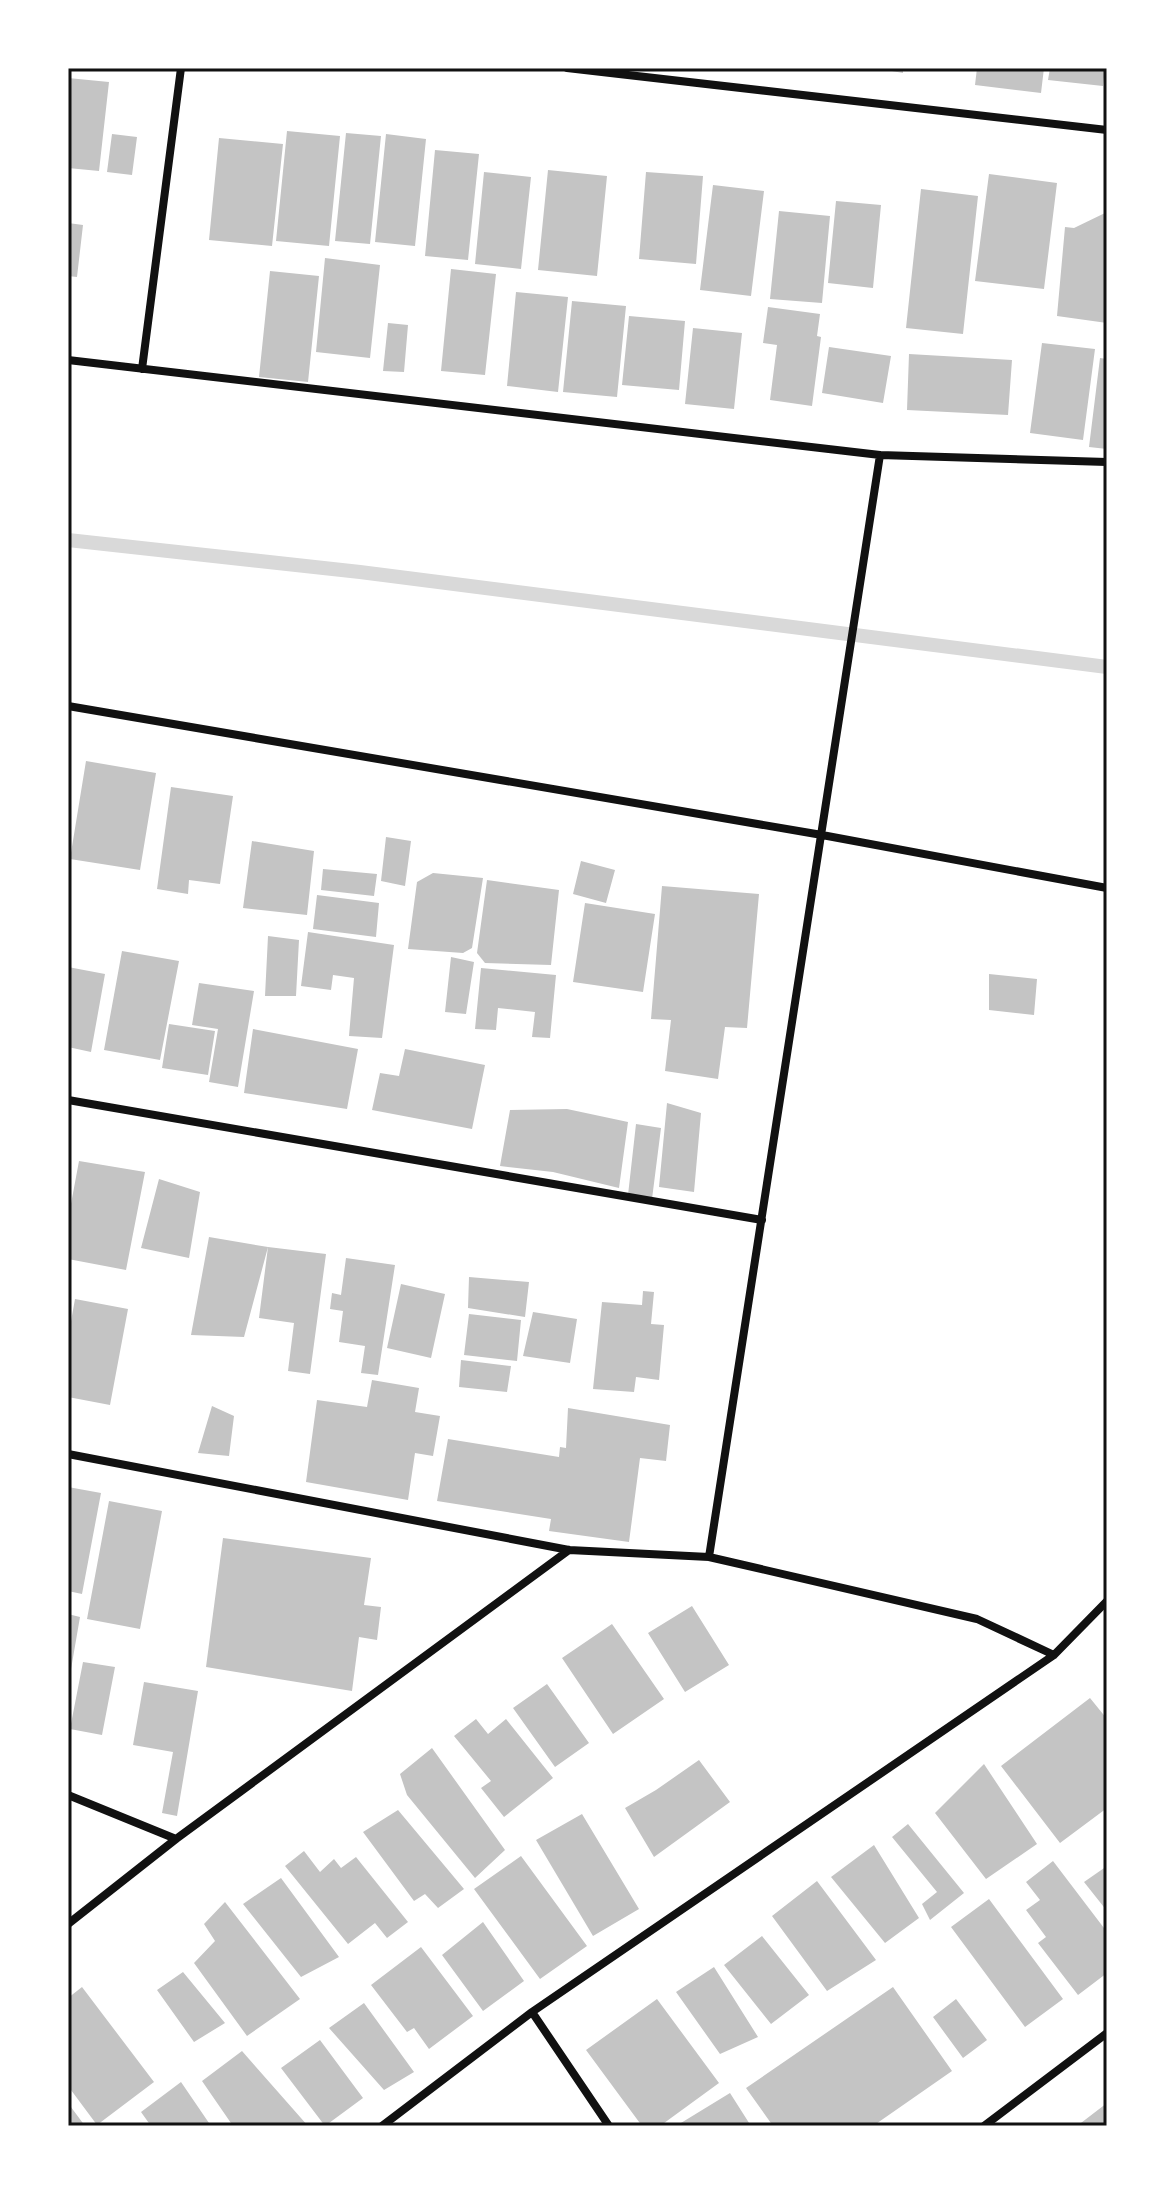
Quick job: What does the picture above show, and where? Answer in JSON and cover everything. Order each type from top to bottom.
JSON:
[{"type":"street","points":[[142,369],[181,68]]},
{"type":"street","points":[[567,68],[1107,130]]},
{"type":"street","points":[[68,360],[880,455],[1107,462]]},
{"type":"street","points":[[709,1557],[880,455]]},
{"type":"street","points":[[68,706],[822,835],[1107,888]]},
{"type":"street","points":[[68,1100],[762,1220]]},
{"type":"street","points":[[68,1454],[569,1550],[709,1557],[977,1619],[1054,1655]]},
{"type":"street","points":[[68,1924],[176,1839],[569,1550]]},
{"type":"street","points":[[382,2126],[532,2012],[1054,1655],[1107,1601]]},
{"type":"street","points":[[68,1795],[176,1839]]},
{"type":"street","points":[[532,2012],[609,2126]]},
{"type":"street","points":[[984,2126],[1107,2033]]},
{"type":"building","points":[[875,68],[903,68],[903,73]]},
{"type":"building","points":[[977,68],[1044,68],[1041,93],[975,85]]},
{"type":"building","points":[[1050,68],[1105,68],[1103,86],[1048,80]]},
{"type":"building","points":[[68,78],[109,82],[99,171],[68,168]]},
{"type":"building","points":[[287,131],[340,136],[329,246],[276,241]]},
{"type":"building","points":[[346,133],[381,136],[370,244],[335,241]]},
{"type":"building","points":[[112,134],[137,137],[132,175],[107,172]]},
{"type":"building","points":[[386,134],[426,139],[415,246],[375,242]]},
{"type":"building","points":[[219,138],[283,144],[272,246],[209,240]]},
{"type":"building","points":[[435,150],[479,154],[468,260],[425,256]]},
{"type":"building","points":[[548,170],[607,176],[597,276],[538,270]]},
{"type":"building","points":[[484,172],[531,177],[521,269],[475,264]]},
{"type":"building","points":[[646,172],[703,176],[696,264],[639,259]]},
{"type":"building","points":[[989,174],[1057,183],[1044,289],[975,281]]},
{"type":"building","points":[[713,185],[764,191],[751,296],[700,290]]},
{"type":"building","points":[[921,189],[978,196],[963,334],[906,328]]},
{"type":"building","points":[[836,201],[881,205],[873,288],[828,283]]},
{"type":"building","points":[[779,211],[830,216],[822,303],[770,299]]},
{"type":"building","points":[[1105,213],[1107,323],[1057,316],[1065,227],[1074,228]]},
{"type":"building","points":[[68,223],[83,225],[77,277],[68,276]]},
{"type":"building","points":[[325,258],[380,265],[370,358],[316,352]]},
{"type":"building","points":[[451,269],[496,274],[485,375],[441,371]]},
{"type":"building","points":[[270,271],[319,276],[308,382],[259,377]]},
{"type":"building","points":[[516,292],[568,297],[558,392],[507,386]]},
{"type":"building","points":[[572,301],[626,306],[617,397],[563,392]]},
{"type":"building","points":[[768,307],[820,314],[817,336],[821,337],[812,406],[770,400],[777,345],[763,343]]},
{"type":"building","points":[[629,316],[685,321],[679,390],[622,385]]},
{"type":"building","points":[[388,323],[408,325],[404,372],[383,371]]},
{"type":"building","points":[[693,328],[742,333],[734,409],[685,404]]},
{"type":"building","points":[[1042,343],[1095,349],[1083,440],[1030,433]]},
{"type":"building","points":[[829,347],[891,356],[883,403],[822,393]]},
{"type":"building","points":[[909,354],[1012,360],[1008,415],[907,410]]},
{"type":"building","points":[[1100,358],[1107,359],[1107,449],[1089,447]]},
{"type":"building","points":[[86,761],[156,773],[140,870],[70,859]]},
{"type":"building","points":[[171,787],[233,796],[220,884],[189,880],[188,894],[157,889]]},
{"type":"building","points":[[386,837],[411,841],[405,886],[381,881]]},
{"type":"building","points":[[252,841],[314,851],[307,915],[243,908]]},
{"type":"building","points":[[581,861],[615,870],[606,903],[573,894]]},
{"type":"building","points":[[323,869],[377,874],[374,896],[321,890]]},
{"type":"building","points":[[433,873],[483,878],[472,948],[463,953],[408,949],[417,882]]},
{"type":"building","points":[[487,880],[559,890],[551,965],[485,963],[477,953]]},
{"type":"building","points":[[662,886],[759,894],[747,1028],[725,1027],[718,1079],[665,1071],[671,1020],[651,1019]]},
{"type":"building","points":[[317,895],[379,903],[376,937],[313,929]]},
{"type":"building","points":[[585,903],[655,914],[643,992],[573,982]]},
{"type":"building","points":[[308,932],[394,945],[382,1038],[349,1036],[354,978],[333,975],[331,990],[301,986]]},
{"type":"building","points":[[268,936],[299,940],[296,996],[265,996]]},
{"type":"building","points":[[122,951],[179,961],[160,1060],[104,1050]]},
{"type":"building","points":[[451,957],[474,962],[466,1014],[445,1012]]},
{"type":"building","points":[[68,967],[105,974],[91,1052],[68,1047]]},
{"type":"building","points":[[481,968],[556,975],[550,1038],[532,1037],[535,1012],[498,1008],[496,1030],[475,1029]]},
{"type":"building","points":[[989,974],[1037,979],[1034,1015],[989,1010]]},
{"type":"building","points":[[199,983],[254,991],[238,1087],[209,1082],[218,1029],[192,1025]]},
{"type":"building","points":[[169,1024],[215,1031],[208,1075],[162,1068]]},
{"type":"building","points":[[253,1029],[358,1049],[347,1109],[244,1093]]},
{"type":"building","points":[[405,1049],[485,1065],[472,1129],[372,1110],[380,1073],[399,1076]]},
{"type":"building","points":[[667,1103],[701,1113],[694,1192],[659,1187]]},
{"type":"building","points":[[567,1109],[628,1122],[619,1188],[553,1172],[500,1166],[510,1110]]},
{"type":"building","points":[[636,1124],[661,1128],[652,1199],[628,1195]]},
{"type":"building","points":[[79,1161],[145,1172],[126,1270],[68,1259],[68,1220]]},
{"type":"building","points":[[159,1179],[200,1192],[189,1258],[141,1248]]},
{"type":"building","points":[[209,1237],[268,1247],[244,1337],[191,1335]]},
{"type":"building","points":[[268,1247],[326,1254],[310,1374],[288,1371],[294,1323],[259,1318]]},
{"type":"building","points":[[346,1258],[395,1265],[378,1375],[361,1373],[365,1346],[339,1342],[343,1311],[330,1309],[332,1293],[341,1295]]},
{"type":"building","points":[[469,1277],[529,1282],[525,1317],[468,1308]]},
{"type":"building","points":[[401,1284],[445,1294],[431,1358],[387,1348]]},
{"type":"building","points":[[643,1291],[654,1292],[651,1324],[664,1325],[659,1380],[636,1377],[634,1392],[593,1389],[602,1302],[642,1305]]},
{"type":"building","points":[[75,1299],[128,1309],[110,1405],[68,1397],[68,1338]]},
{"type":"building","points":[[533,1312],[577,1319],[570,1363],[523,1356]]},
{"type":"building","points":[[469,1314],[521,1320],[517,1361],[464,1355]]},
{"type":"building","points":[[461,1360],[511,1366],[507,1392],[459,1387]]},
{"type":"building","points":[[372,1380],[419,1388],[415,1412],[440,1416],[433,1456],[415,1453],[408,1500],[306,1482],[317,1400],[367,1407]]},
{"type":"building","points":[[212,1406],[234,1416],[229,1456],[198,1453]]},
{"type":"building","points":[[568,1408],[670,1425],[666,1461],[640,1458],[629,1542],[549,1531],[551,1519],[437,1501],[448,1439],[559,1457],[560,1447],[566,1448]]},
{"type":"building","points":[[68,1487],[101,1493],[82,1594],[68,1591]]},
{"type":"building","points":[[109,1501],[162,1511],[140,1629],[87,1619]]},
{"type":"building","points":[[223,1538],[371,1558],[364,1605],[381,1607],[377,1640],[359,1637],[352,1691],[206,1667]]},
{"type":"building","points":[[692,1606],[729,1665],[685,1692],[648,1633]]},
{"type":"building","points":[[68,1614],[80,1617],[70,1675],[68,1674]]},
{"type":"building","points":[[612,1624],[664,1699],[613,1734],[562,1658]]},
{"type":"building","points":[[83,1662],[115,1667],[102,1735],[70,1729]]},
{"type":"building","points":[[144,1682],[198,1691],[177,1816],[162,1813],[173,1752],[133,1745]]},
{"type":"building","points":[[547,1684],[589,1743],[555,1767],[513,1708]]},
{"type":"building","points":[[1090,1698],[1107,1719],[1107,1808],[1060,1843],[1001,1766]]},
{"type":"building","points":[[476,1719],[488,1734],[506,1719],[553,1778],[504,1817],[481,1788],[491,1781],[454,1736]]},
{"type":"building","points":[[432,1748],[505,1850],[475,1878],[407,1795],[400,1774]]},
{"type":"building","points":[[699,1760],[730,1802],[654,1857],[625,1808]]},
{"type":"building","points":[[984,1764],[1037,1844],[986,1879],[935,1813]]},
{"type":"building","points":[[398,1810],[464,1889],[438,1908],[425,1894],[414,1901],[363,1832]]},
{"type":"building","points":[[582,1814],[639,1909],[593,1936],[536,1840]]},
{"type":"building","points":[[908,1824],[964,1893],[930,1920],[922,1904],[937,1892],[892,1837]]},
{"type":"building","points":[[874,1845],[919,1918],[885,1943],[831,1877]]},
{"type":"building","points":[[304,1851],[320,1872],[334,1859],[341,1868],[356,1857],[408,1922],[387,1938],[375,1923],[348,1944],[285,1866]]},
{"type":"building","points":[[521,1856],[587,1946],[540,1979],[474,1889]]},
{"type":"building","points":[[1053,1861],[1107,1932],[1107,1973],[1078,1995],[1038,1943],[1046,1937],[1026,1910],[1040,1900],[1026,1882]]},
{"type":"building","points":[[1107,1866],[1107,1911],[1084,1882]]},
{"type":"building","points":[[281,1878],[339,1957],[301,1977],[243,1904]]},
{"type":"building","points":[[817,1881],[876,1960],[827,1991],[772,1916]]},
{"type":"building","points":[[989,1899],[1063,1999],[1025,2027],[951,1927]]},
{"type":"building","points":[[225,1902],[300,1999],[247,2036],[194,1963],[215,1941],[204,1924]]},
{"type":"building","points":[[483,1922],[524,1981],[483,2011],[442,1955]]},
{"type":"building","points":[[762,1936],[809,1995],[771,2024],[724,1965]]},
{"type":"building","points":[[421,1947],[473,2016],[429,2049],[414,2028],[407,2032],[371,1985]]},
{"type":"building","points":[[714,1967],[758,2037],[720,2054],[676,1992]]},
{"type":"building","points":[[183,1972],[225,2023],[194,2042],[157,1990]]},
{"type":"building","points":[[82,1987],[154,2082],[97,2125],[68,2086],[68,1998]]},
{"type":"building","points":[[893,1987],[952,2071],[873,2126],[773,2126],[746,2088]]},
{"type":"building","points":[[657,1999],[719,2083],[660,2126],[642,2126],[586,2050]]},
{"type":"building","points":[[956,1999],[987,2040],[963,2058],[933,2017]]},
{"type":"building","points":[[364,2003],[414,2072],[384,2090],[329,2028]]},
{"type":"building","points":[[320,2040],[363,2098],[325,2126],[281,2068]]},
{"type":"building","points":[[242,2051],[308,2126],[233,2126],[202,2081]]},
{"type":"building","points":[[181,2082],[209,2123],[206,2126],[151,2126],[141,2112]]},
{"type":"building","points":[[730,2093],[751,2126],[676,2126]]},
{"type":"building","points":[[68,2103],[85,2126],[68,2126]]},
{"type":"building","points":[[1107,2103],[1107,2126],[1077,2126]]},
{"type":"waterway","points":[[68,540],[360,572],[1107,667]]}]
